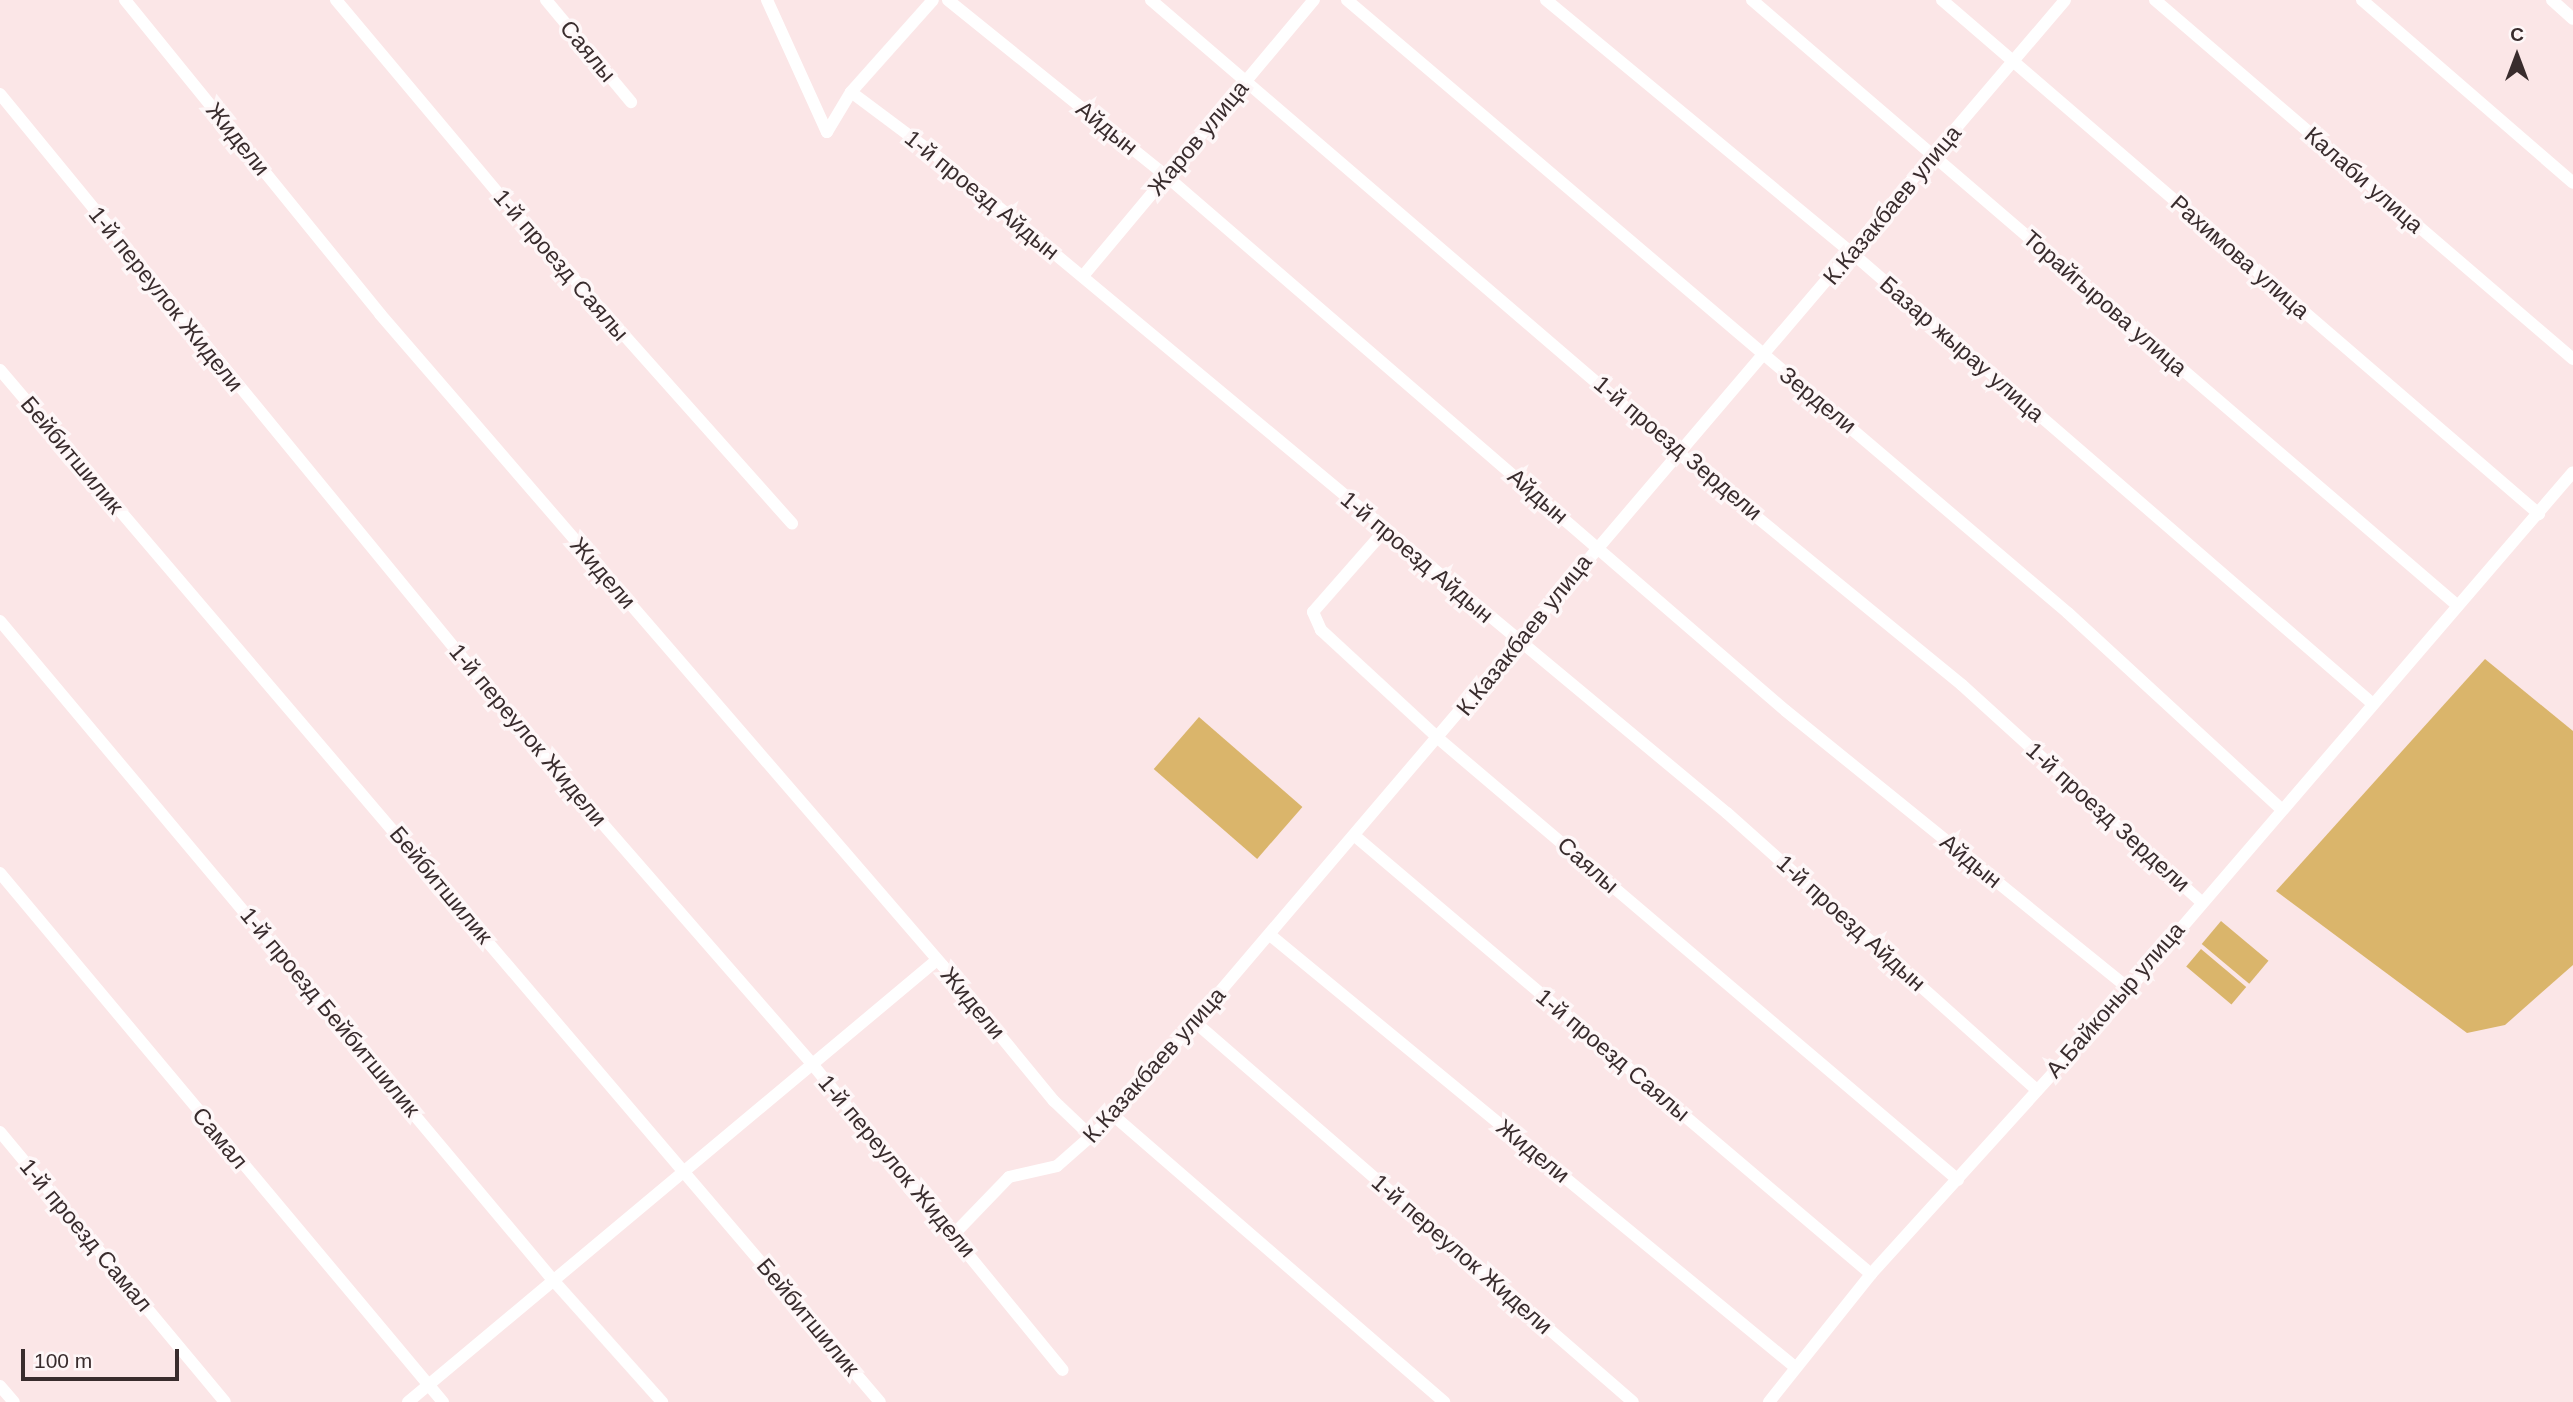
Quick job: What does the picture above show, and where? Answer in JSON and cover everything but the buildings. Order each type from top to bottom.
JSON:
[{"type":"street","name":"Жидели","points":[[125,0],[380,314],[937,960],[1054,1101],[1092,1137]]},
{"type":"street","name":"1-й проезд Саялы","points":[[336,0],[518,217],[792,524]]},
{"type":"street","name":"Саялы","points":[[546,0],[631,102]]},
{"type":"street","points":[[767,0],[827,132],[851,92],[933,0]]},
{"type":"street","name":"Айдын","points":[[948,0],[1165,175],[1786,711],[2129,989]]},
{"type":"street","name":"1-й проезд Зердели","points":[[1151,0],[1681,455],[1962,685],[2200,901]]},
{"type":"street","name":"Жаров улица","points":[[1083,276],[1314,0]]},
{"type":"street","name":"Зердели","points":[[1347,0],[2058,603],[2281,809]]},
{"type":"street","name":"Базар жырау улица","points":[[1546,0],[1852,253],[2373,704]]},
{"type":"street","name":"Торайгырова улица","points":[[1752,0],[2458,606]]},
{"type":"street","name":"Рахимова улица","points":[[1942,0],[2539,514]]},
{"type":"street","name":"К.Казакбаев улица","points":[[955,1233],[1009,1177],[1057,1166],[1114,1116],[1439,739],[1597,546],[1681,455],[2065,0]]},
{"type":"street","name":"Калаби улица","points":[[2155,0],[2573,359]]},
{"type":"street","points":[[2362,0],[2573,183]]},
{"type":"street","points":[[2552,0],[2573,19]]},
{"type":"street","name":"1-й проезд Айдын","points":[[851,92],[942,160],[1083,276],[1518,643],[1727,813],[2037,1090]]},
{"type":"street","name":"1-й переулок Жидели","points":[[0,94],[534,745],[813,1065],[955,1233],[1063,1370]]},
{"type":"street","name":"Бейбитшилик","points":[[0,370],[880,1402]]},
{"type":"street","name":"А.Байконыр улица","points":[[1769,1402],[1871,1274],[2129,989],[2200,901],[2573,472]]},
{"type":"street","name":"Саялы","points":[[1385,530],[1313,612],[1314,621],[1439,739],[1958,1180]]},
{"type":"street","name":"1-й проезд Бейбитшилик","points":[[0,621],[553,1280],[662,1402]]},
{"type":"street","name":"1-й проезд Саялы","points":[[1355,836],[1871,1274]]},
{"type":"street","name":"Самал","points":[[0,873],[443,1402]]},
{"type":"street","name":"Жидели","points":[[1270,935],[1795,1367]]},
{"type":"street","points":[[408,1402],[937,960]]},
{"type":"street","name":"1-й переулок Жидели","points":[[1196,1023],[1633,1402]]},
{"type":"street","points":[[1114,1116],[1444,1402]]},
{"type":"street","name":"1-й проезд Самал","points":[[0,1132],[225,1402]]},
{"type":"street","points":[[0,1385],[14,1402]]},
{"type":"shaded area","points":[[2485,659],[2573,731],[2573,965],[2505,1025],[2467,1033],[2276,891]]},
{"type":"shaded area","points":[[1199,717],[1302,807],[1257,859],[1154,769]]},
{"type":"shaded area","points":[[2221,921],[2268,961],[2249,984],[2202,944]]},
{"type":"shaded area","points":[[2201,949],[2246,987],[2231,1005],[2186,967]]}]
